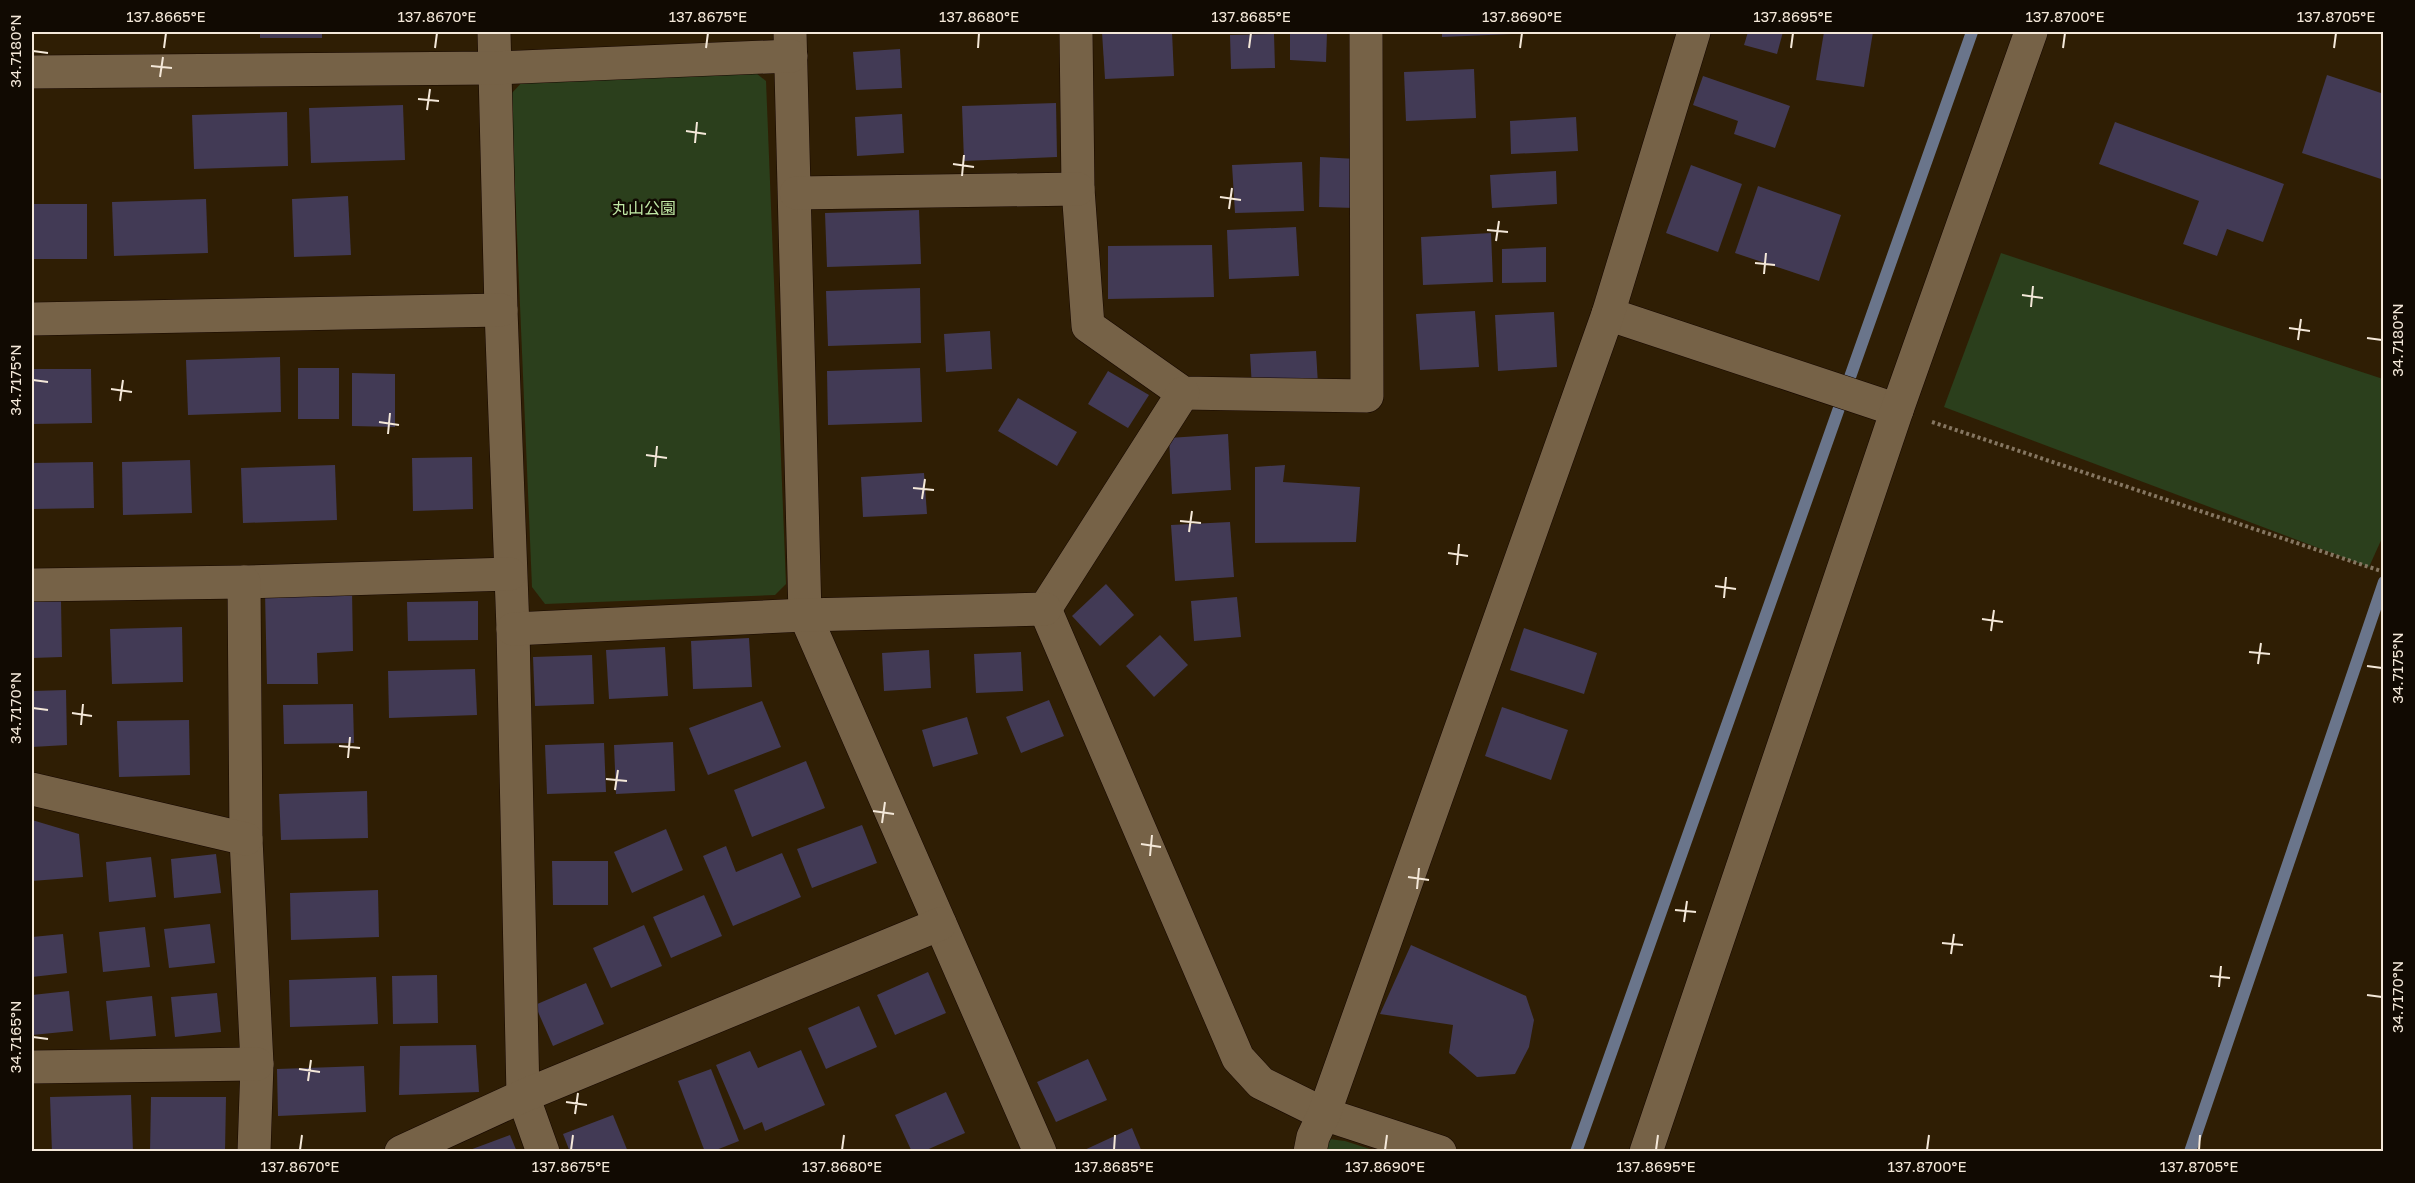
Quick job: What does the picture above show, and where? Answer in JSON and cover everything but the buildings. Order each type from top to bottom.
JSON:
[{"type":"street","points":[[494,32],[493,68],[513,628],[523,1096],[543,1152]]},
{"type":"street","points":[[1076,32],[1078,189],[1088,326],[1183,393],[1367,396],[1366,32]]},
{"type":"street","points":[[1310,1152],[1313,1137],[1324,1114],[1608,314],[1694,32]]},
{"type":"street","points":[[1646,1152],[1897,410],[2031,32]]},
{"type":"street","points":[[32,72],[493,68],[791,44],[806,615],[1040,1152]]},
{"type":"street","points":[[796,193],[1078,189]]},
{"type":"street","points":[[32,320],[501,310]]},
{"type":"street","points":[[1608,314],[1897,410]]},
{"type":"street","points":[[1046,609],[1183,393]]},
{"type":"street","points":[[32,585],[244,582],[510,574]]},
{"type":"street","points":[[244,582],[246,839],[256,1064],[254,1152]]},
{"type":"street","points":[[513,628],[806,615],[1046,609]]},
{"type":"street","points":[[1046,609],[1238,1058],[1261,1083],[1324,1114],[1440,1152]]},
{"type":"street","points":[[32,789],[246,839]]},
{"type":"street","points":[[401,1152],[523,1096],[940,924]]},
{"type":"street","points":[[32,1067],[256,1064]]},
{"type":"path","points":[[1897,410],[2384,572]]},
{"type":"green space","name":"丸山公園","points":[[751,69],[766,81],[786,584],[775,595],[545,604],[532,587],[511,94],[526,78]]},
{"type":"green space","points":[[2001,253],[2383,379],[2383,536],[2369,567],[1944,407]]},
{"type":"green space","points":[[1313,1137],[1345,1141],[1376,1151],[1310,1152]]},
{"type":"waterway","points":[[1576,1152],[1972,32]]},
{"type":"waterway","points":[[2190,1152],[2384,582]]}]
